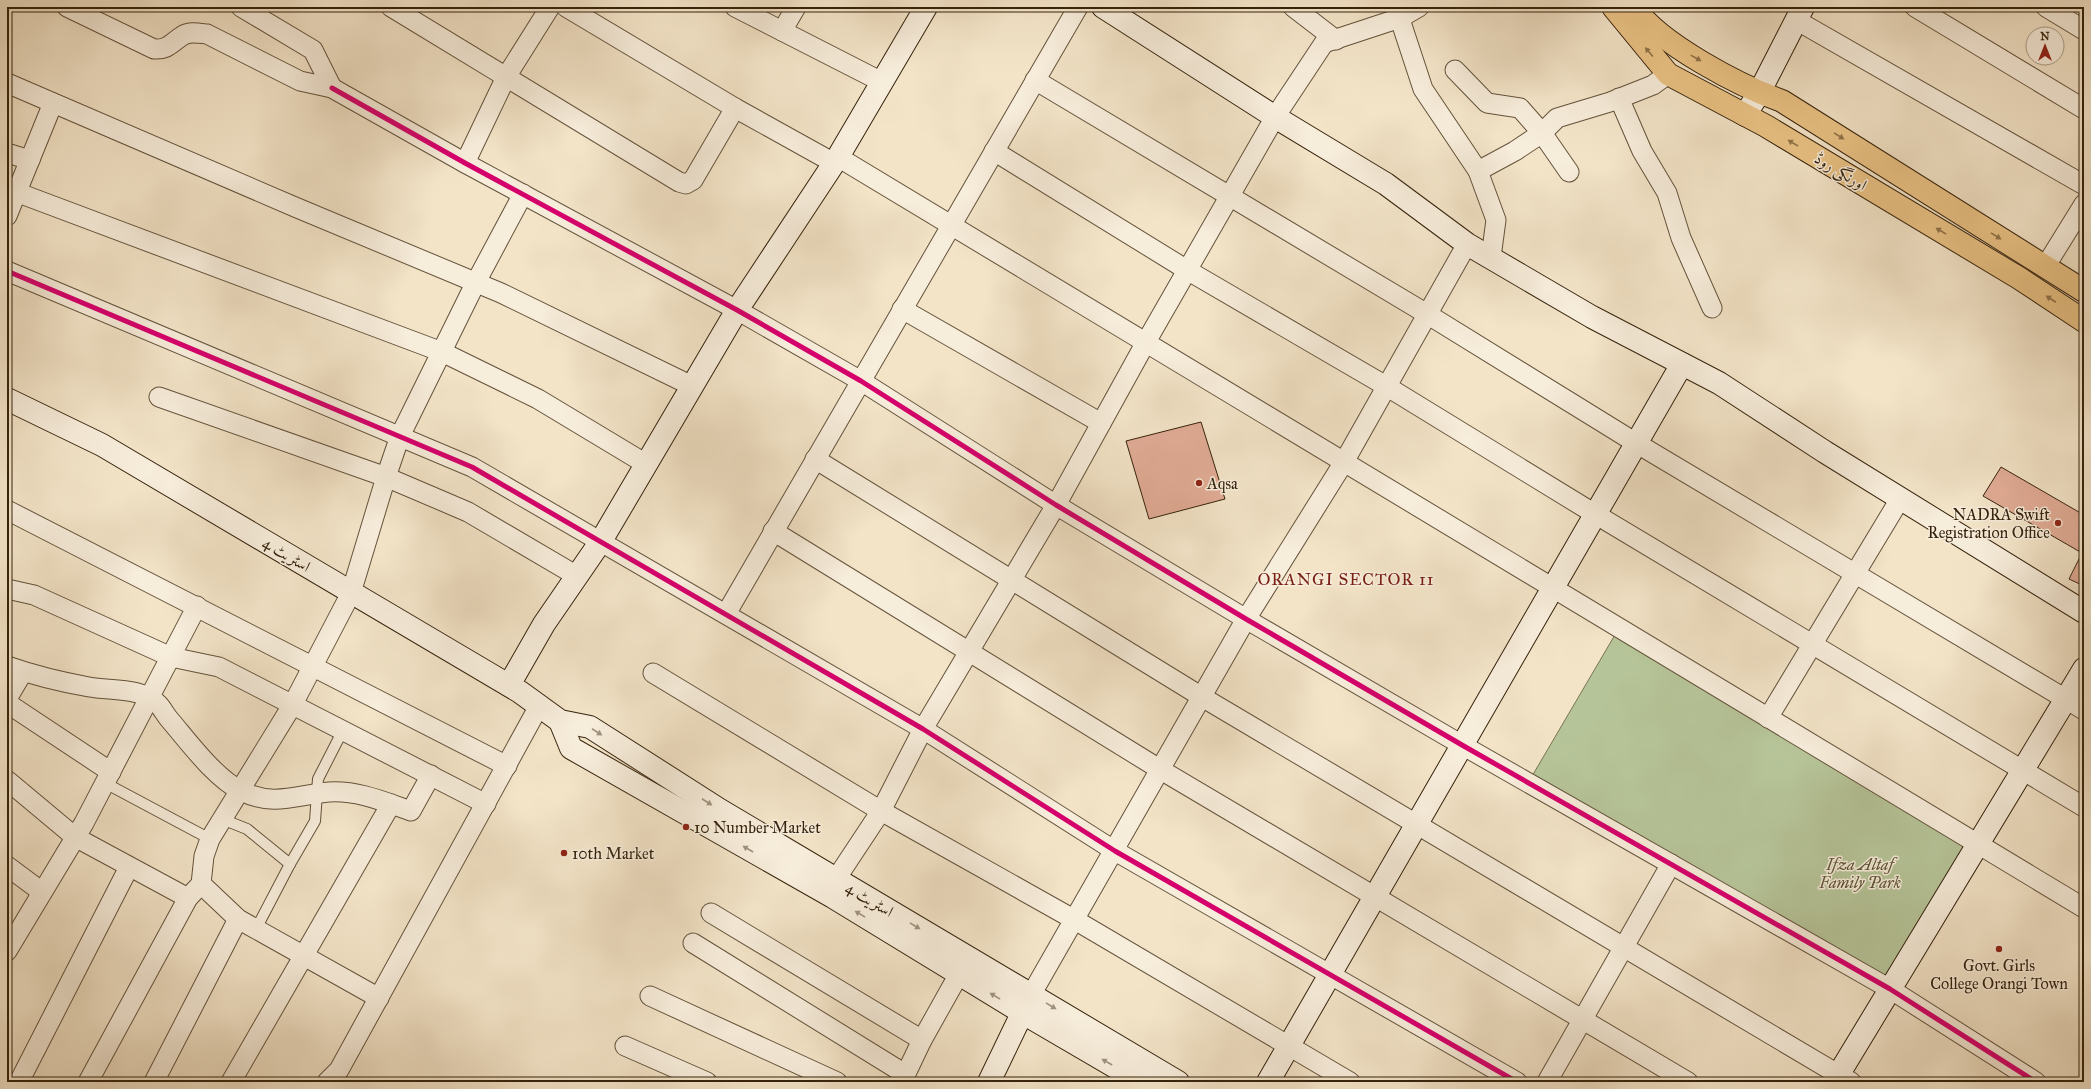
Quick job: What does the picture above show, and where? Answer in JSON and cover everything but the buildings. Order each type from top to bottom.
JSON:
[{"type":"main road","name":"اورنگی روڈ","points":[[1613,7],[1668,74],[1745,115],[2019,278],[2084,321]]},
{"type":"main road","name":"اورنگی روڈ","points":[[1634,7],[1672,44],[1759,92],[1782,101],[2084,291]]},
{"type":"street","points":[[67,7],[154,49],[168,48],[182,36],[194,32],[207,34],[300,81],[332,88],[465,163],[737,310],[861,381],[1056,505],[1246,619],[1462,745],[1890,989],[2036,1082]]},
{"type":"street","points":[[241,7],[313,50],[332,88]]},
{"type":"street","points":[[391,7],[679,182],[686,184],[693,180],[735,108]]},
{"type":"street","points":[[465,163],[506,77],[550,7]]},
{"type":"street","points":[[566,7],[735,108],[836,160],[951,224],[2084,908]]},
{"type":"street","points":[[734,7],[882,82]]},
{"type":"street","points":[[782,31],[796,7]]},
{"type":"street","points":[[509,685],[544,624],[601,541],[737,310],[836,160],[926,7]]},
{"type":"street","points":[[726,614],[1078,7]]},
{"type":"street","points":[[1103,7],[1275,117],[1386,184],[1467,244],[1592,317],[1719,383],[1825,452],[2084,612]]},
{"type":"street","points":[[1293,7],[1336,40]]},
{"type":"street","points":[[836,879],[881,811],[923,729],[1056,505],[1146,342],[1275,117],[1324,44],[1398,12],[1419,7]]},
{"type":"street","points":[[2046,7],[2084,30]]},
{"type":"street","points":[[1921,9],[2084,109]]},
{"type":"street","points":[[1398,12],[1423,89],[1478,171],[1496,220],[1491,258]]},
{"type":"street","points":[[1745,115],[1759,92],[1800,13],[2084,185]]},
{"type":"street","points":[[1455,70],[1487,103],[1520,108],[1542,133],[1570,172]]},
{"type":"street","points":[[1478,171],[1516,151],[1542,133],[1557,118],[1619,98],[1653,85],[1668,74]]},
{"type":"street","points":[[1035,80],[1427,314],[1636,443],[2075,704]]},
{"type":"street","points":[[7,83],[501,293],[692,386]]},
{"type":"street","points":[[1619,98],[1642,151],[1667,193],[1681,238],[1712,308]]},
{"type":"street","points":[[7,216],[53,103]]},
{"type":"street","points":[[994,151],[1187,270],[1386,386],[1595,514],[2084,807]]},
{"type":"street","points":[[7,153],[30,160]]},
{"type":"street","points":[[16,192],[442,352],[538,399],[646,464]]},
{"type":"street","points":[[88,1082],[188,898],[201,884],[204,856],[210,839],[292,704],[351,592],[400,436],[476,282],[522,194]]},
{"type":"street","points":[[2045,267],[2084,204]]},
{"type":"street","points":[[989,1082],[1027,1004],[1246,619],[1344,462],[1467,244]]},
{"type":"street","points":[[7,271],[472,467],[923,729],[1115,851],[1516,1082]]},
{"type":"street","points":[[902,309],[1101,423]]},
{"type":"street","points":[[1268,1082],[1682,364]]},
{"type":"street","points":[[159,397],[386,477],[468,512],[577,576]]},
{"type":"street","name":"اسٹریٹ 4","points":[[7,399],[102,445],[509,685],[560,721],[590,727],[720,810],[836,879],[1027,1004],[1141,1082]]},
{"type":"street","points":[[815,459],[1202,697],[1841,1079],[1890,989],[2022,771],[2075,704],[2084,669]]},
{"type":"street","points":[[1768,718],[1900,499]]},
{"type":"street","points":[[7,510],[313,665],[507,766]]},
{"type":"street","points":[[774,531],[1161,770],[1688,1082]]},
{"type":"street","points":[[7,589],[34,594],[171,657],[219,667],[486,804]]},
{"type":"street","points":[[8,948],[75,837],[150,699],[197,606]]},
{"type":"street","points":[[7,699],[15,669],[89,687],[141,693],[158,704],[167,717],[219,775],[240,791],[260,798],[283,800],[330,792],[371,797],[411,810],[431,775]]},
{"type":"street","points":[[653,673],[881,811],[1075,920],[1350,1082]]},
{"type":"street","points":[[7,703],[108,777]]},
{"type":"street","points":[[327,1082],[339,1070],[507,766],[538,706]]},
{"type":"street","name":"اسٹریٹ 4","points":[[560,721],[571,748],[833,897],[959,974],[1027,1004],[1178,1082]]},
{"type":"street","points":[[8,781],[75,837],[188,898]]},
{"type":"street","points":[[231,1082],[392,804]]},
{"type":"street","points":[[1547,1082],[1671,864]]},
{"type":"street","points":[[7,866],[42,892]]},
{"type":"street","points":[[20,1082],[129,867]]},
{"type":"street","points":[[201,884],[238,918],[379,998]]},
{"type":"street","points":[[711,913],[922,1040]]},
{"type":"street","points":[[154,1082],[238,918]]},
{"type":"street","points":[[693,943],[903,1078],[922,1040],[959,974]]},
{"type":"street","points":[[650,996],[837,1082]]},
{"type":"street","points":[[625,1046],[707,1082]]},
{"type":"lane","points":[[256,929],[290,864],[315,821],[318,779],[343,730]]},
{"type":"lane","points":[[108,777],[210,839]]},
{"type":"lane","points":[[222,819],[247,829],[290,864]]},
{"type":"green space","name":"Ifza Altaf Family Park","points":[[1619,628],[1978,844],[1890,989],[1528,783]]},
{"type":"cycle path","points":[[332,88],[465,163],[737,310],[861,381],[1056,505],[1246,619],[1462,745],[1890,989],[2036,1082]]},
{"type":"cycle path","points":[[7,271],[472,467],[923,729],[1115,851],[1517,1082]]},
{"type":"place","name":"Aqsa","points":[[1199,483]]},
{"type":"place","name":"NADRA Swift Registration Office","points":[[2058,523]]},
{"type":"place","name":"10 Number Market","points":[[686,827]]},
{"type":"place","name":"10th Market","points":[[564,853]]},
{"type":"place","name":"Govt. Girls College Orangi Town","points":[[1999,949]]},
{"type":"district","name":"ORANGI SECTOR 11","points":[[1346,579]]}]
